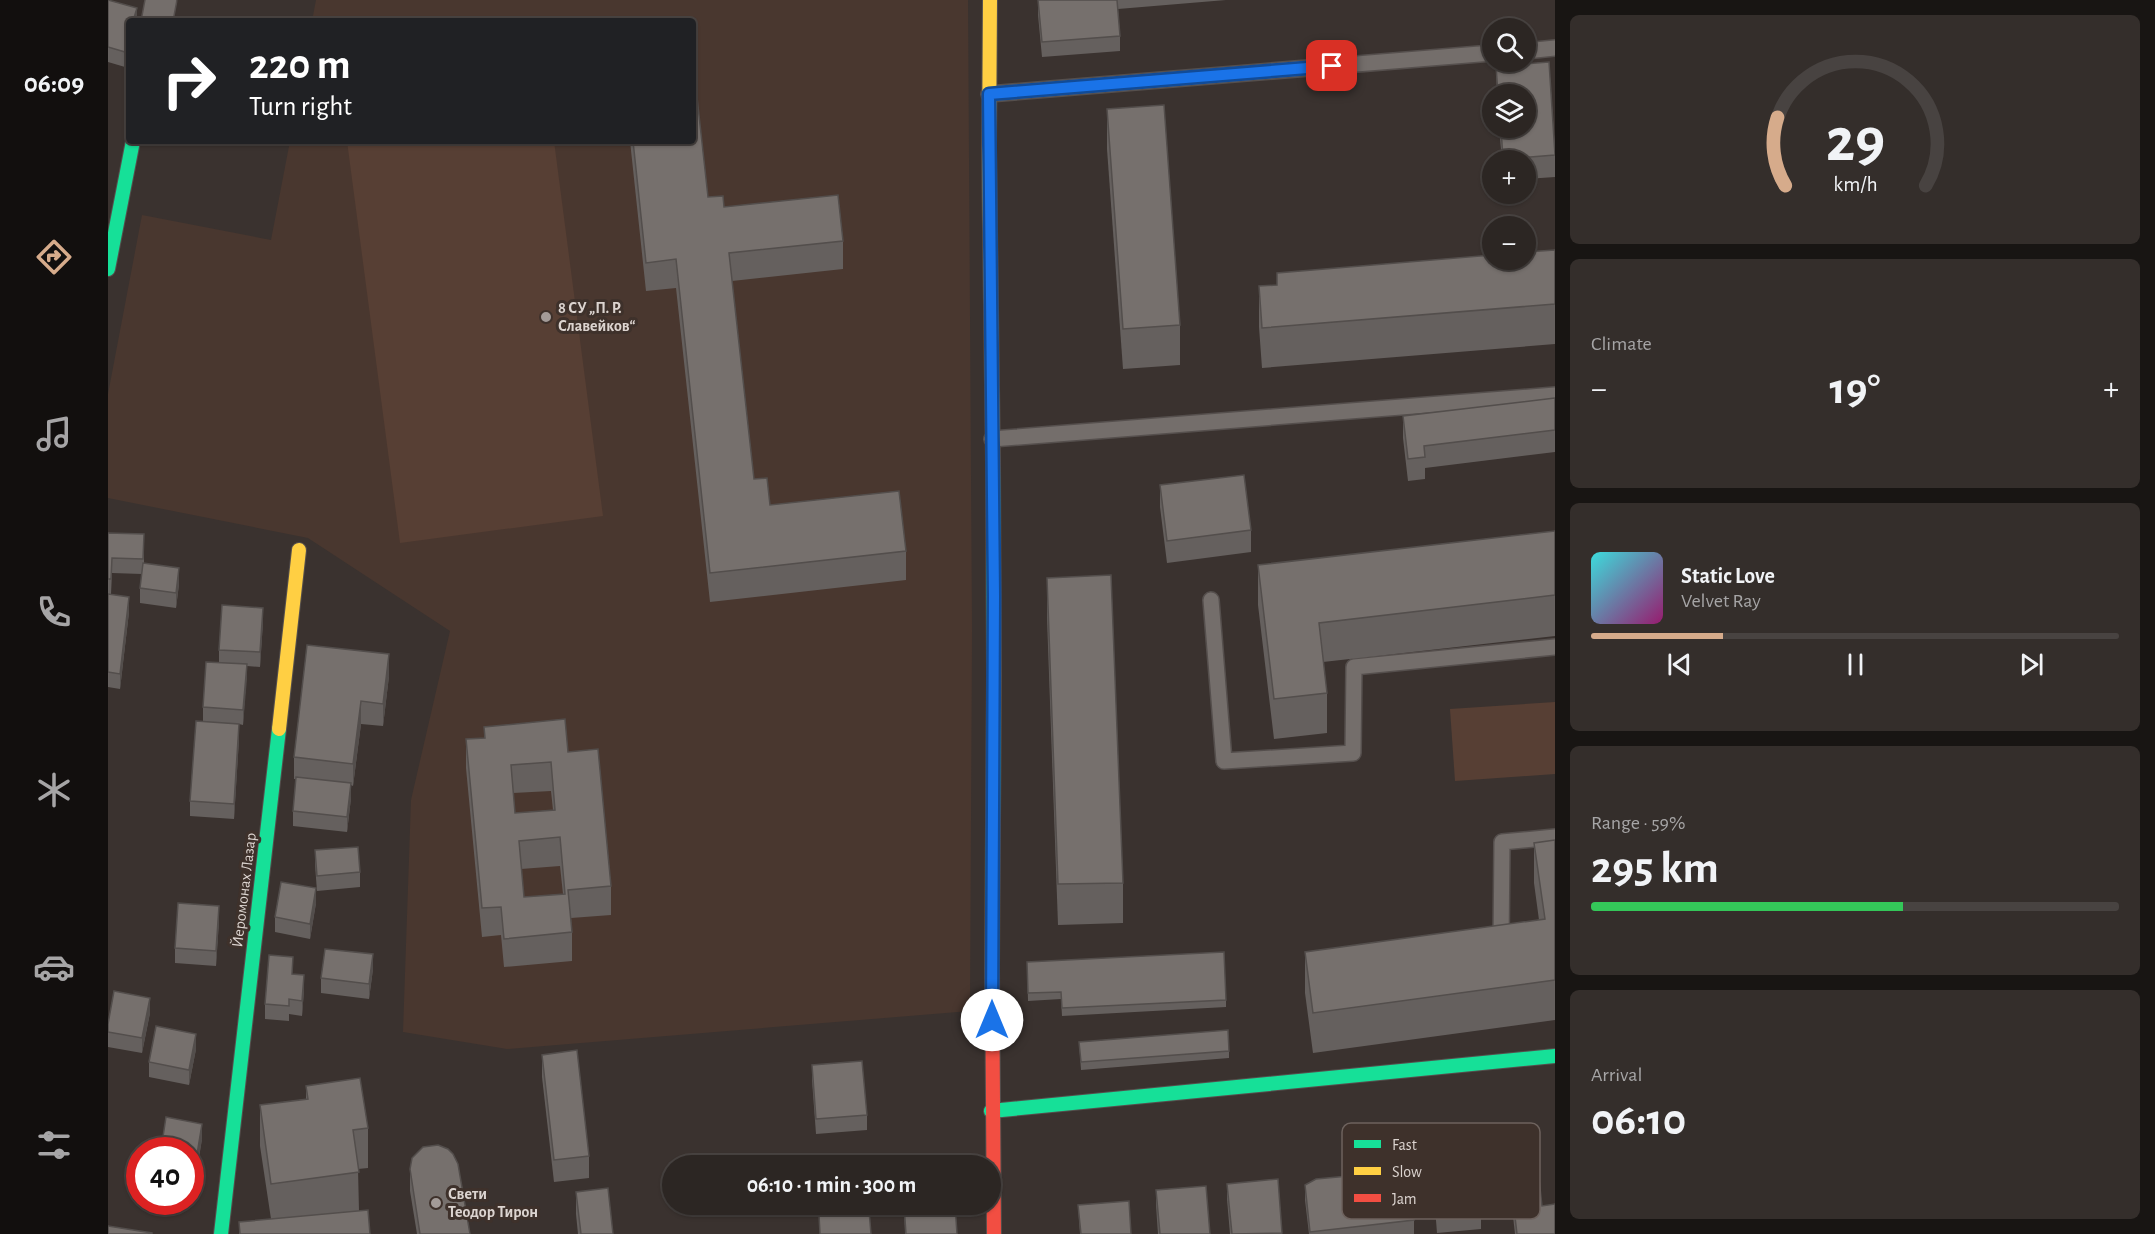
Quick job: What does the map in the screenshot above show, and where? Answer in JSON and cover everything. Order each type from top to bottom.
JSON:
[{"type":"street","points":[[158,18],[161,0]]},
{"type":"street","points":[[990,0],[994,805],[991,1111],[994,1234]]},
{"type":"street","points":[[108,269],[132,144]]},
{"type":"street","name":"Йеромонах Лазар","points":[[221,1234],[299,550]]},
{"type":"street","points":[[991,1111],[1555,1056]]},
{"type":"lane","points":[[1536,50],[1555,48]]},
{"type":"lane","points":[[989,94],[1482,54]]},
{"type":"lane","points":[[992,439],[1555,395]]},
{"type":"lane","points":[[1211,600],[1224,761],[1353,753],[1354,667],[1555,647]]},
{"type":"lane","points":[[1501,956],[1502,842],[1555,837]]},
{"type":"shaded area","name":"8 СУ „П. Р. Славейков“","points":[[316,0],[968,0],[972,631],[970,1011],[507,1049],[403,1032],[411,800],[450,631],[308,538],[108,498],[108,394],[142,215],[271,240],[289,144],[696,144],[696,18],[313,18]]},
{"type":"shaded area","points":[[347,144],[554,144],[603,516],[400,543]]},
{"type":"shaded area","points":[[1555,702],[1555,774],[1455,781],[1450,709]]},
{"type":"building","points":[[108,0],[137,8],[134,18],[126,18],[125,52],[108,47]]},
{"type":"building","points":[[1038,0],[1117,0],[1120,36],[1042,42]]},
{"type":"building","points":[[1549,62],[1555,155],[1536,156],[1536,150],[1502,150],[1502,138],[1536,138],[1536,84],[1497,84],[1496,72],[1536,72],[1536,63]]},
{"type":"building","points":[[696,88],[708,197],[723,196],[724,207],[838,195],[843,241],[729,253],[754,479],[767,478],[770,505],[899,491],[906,551],[710,573],[676,259],[646,263],[633,144],[696,144]]},
{"type":"building","points":[[1164,105],[1180,325],[1123,329],[1107,109]]},
{"type":"building","points":[[1555,250],[1555,304],[1262,328],[1259,286],[1277,285],[1277,273],[1482,256],[1482,270],[1536,270],[1536,251]]},
{"type":"building","points":[[1555,398],[1555,430],[1424,446],[1425,457],[1408,459],[1403,416]]},
{"type":"building","points":[[1244,475],[1251,530],[1167,541],[1160,485]]},
{"type":"building","points":[[1555,531],[1555,595],[1319,623],[1327,693],[1274,699],[1258,565]]},
{"type":"building","points":[[108,533],[144,534],[143,559],[112,558],[111,579],[108,579]]},
{"type":"building","points":[[143,563],[179,568],[176,593],[140,588]]},
{"type":"building","points":[[1111,575],[1123,883],[1058,884],[1047,578]]},
{"type":"building","points":[[108,594],[129,597],[120,674],[108,672]]},
{"type":"building","points":[[222,605],[263,608],[260,652],[219,650]]},
{"type":"building","points":[[307,645],[389,654],[383,704],[361,701],[353,764],[294,757]]},
{"type":"building","points":[[206,662],[247,664],[243,710],[203,707]]},
{"type":"building","points":[[565,719],[568,752],[598,749],[611,886],[568,890],[572,932],[504,939],[501,907],[482,908],[466,739],[485,738],[484,727]],"holes":[[[551,762],[555,810],[515,813],[511,765]],[[560,837],[565,894],[524,897],[519,841]]]},
{"type":"building","points":[[196,721],[239,724],[234,804],[190,801]]},
{"type":"building","points":[[296,777],[351,783],[347,817],[293,811]]},
{"type":"building","points":[[1555,840],[1555,980],[1313,1013],[1305,952],[1545,919],[1534,843]]},
{"type":"building","points":[[358,847],[360,872],[317,876],[315,850]]},
{"type":"building","points":[[281,882],[316,888],[310,924],[275,917]]},
{"type":"building","points":[[178,903],[219,906],[216,951],[175,948]]},
{"type":"building","points":[[325,949],[373,954],[369,984],[321,978]]},
{"type":"building","points":[[1224,952],[1226,1000],[1062,1008],[1061,992],[1028,993],[1027,962]]},
{"type":"building","points":[[269,955],[293,957],[292,974],[304,975],[302,1001],[289,999],[289,1006],[265,1004]]},
{"type":"building","points":[[114,991],[150,998],[142,1038],[108,1032]]},
{"type":"building","points":[[156,1026],[196,1034],[189,1070],[149,1062]]},
{"type":"building","points":[[1228,1030],[1229,1051],[1081,1062],[1079,1042]]},
{"type":"building","points":[[577,1050],[589,1156],[554,1160],[542,1055]]},
{"type":"building","points":[[862,1061],[867,1115],[816,1119],[812,1065]]},
{"type":"building","points":[[360,1078],[368,1128],[353,1130],[359,1172],[271,1184],[260,1105],[308,1099],[306,1086]]},
{"type":"building","points":[[166,1117],[202,1124],[200,1137],[163,1137]]},
{"type":"building","name":"Свети Теодор Тирон","points":[[438,1145],[448,1149],[458,1164],[470,1234],[420,1234],[410,1169],[412,1158],[423,1147]]},
{"type":"building","points":[[1342,1177],[1342,1219],[1414,1220],[1310,1232],[1305,1185],[1316,1179]]},
{"type":"building","points":[[1278,1179],[1282,1233],[1232,1234],[1227,1184]]},
{"type":"building","points":[[1206,1186],[1210,1234],[1160,1234],[1156,1190]]},
{"type":"building","points":[[608,1188],[613,1234],[581,1234],[576,1192]]},
{"type":"building","points":[[1540,1188],[1542,1206],[1555,1204],[1555,1234],[1517,1234],[1515,1219],[1540,1219]]},
{"type":"building","points":[[1129,1201],[1131,1234],[1081,1234],[1078,1205]]},
{"type":"building","points":[[368,1210],[370,1234],[240,1234],[239,1222]]},
{"type":"building","points":[[819,1215],[869,1215],[871,1234],[820,1234]]},
{"type":"building","points":[[905,1215],[956,1215],[957,1234],[906,1234]]},
{"type":"building","points":[[108,1226],[152,1233],[152,1234],[108,1234]]},
{"type":"traffic: fast","points":[[108,269],[132,144]]},
{"type":"traffic: fast","points":[[992,968],[993,464]]},
{"type":"traffic: fast","points":[[221,1234],[279,729]]},
{"type":"traffic: fast","points":[[991,1111],[1555,1056]]},
{"type":"traffic: slow","points":[[990,0],[989,149],[993,464]]},
{"type":"traffic: slow","points":[[279,729],[299,550]]},
{"type":"traffic: jam","points":[[992,968],[994,1234]]},
{"type":"place","name":"8 СУ „П. Р. Славейков“","points":[[546,317]]},
{"type":"place","name":"Свети Теодор Тирон","points":[[436,1203]]},
{"type":"route","points":[[992,1020],[994,596],[989,94],[1332,66]]}]
